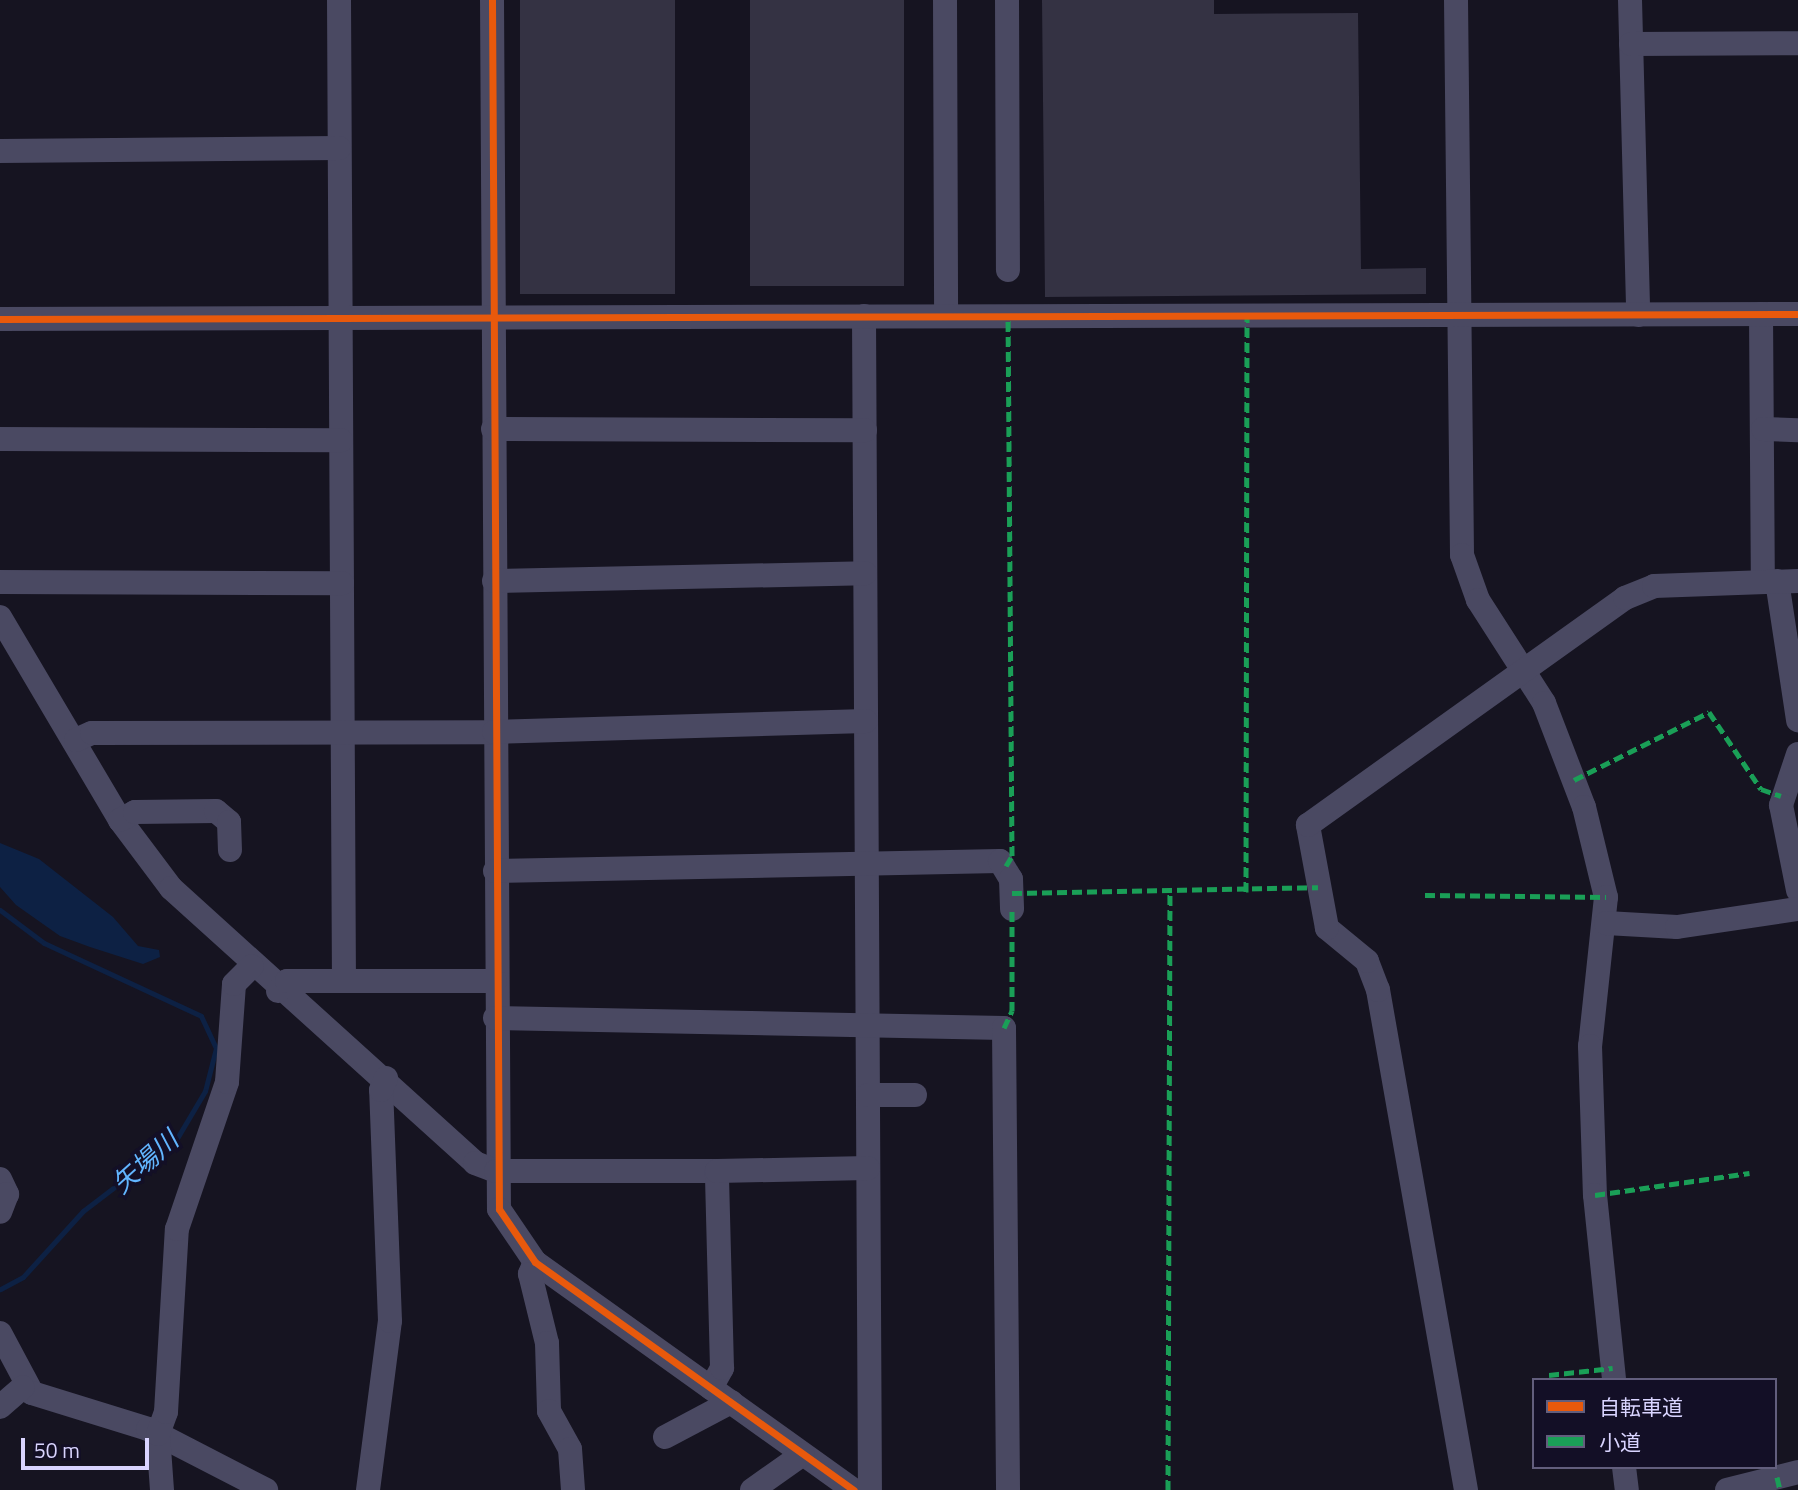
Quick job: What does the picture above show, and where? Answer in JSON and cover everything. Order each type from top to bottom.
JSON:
[{"type":"street","points":[[338,0],[344,979]]},
{"type":"street","points":[[492,0],[495,1018],[496,1171],[499,1209],[535,1262],[854,1490]]},
{"type":"street","points":[[945,0],[946,316]]},
{"type":"street","points":[[1007,0],[1008,270]]},
{"type":"street","points":[[1456,0],[1457,315],[1462,555],[1478,600],[1525,671],[1584,807],[1606,923],[1590,1046],[1595,1195],[1614,1378]]},
{"type":"street","points":[[1630,0],[1638,315]]},
{"type":"street","points":[[1631,44],[1798,43]]},
{"type":"street","points":[[0,151],[339,148]]},
{"type":"street","points":[[1761,314],[1763,429],[1779,580],[1798,720]]},
{"type":"street","points":[[0,319],[1798,314]]},
{"type":"street","points":[[864,316],[870,1490]]},
{"type":"street","points":[[493,429],[865,430]]},
{"type":"street","points":[[1763,429],[1798,430]]},
{"type":"street","points":[[0,439],[341,440]]},
{"type":"street","points":[[494,581],[865,573]]},
{"type":"street","points":[[1466,1490],[1378,990],[1367,961],[1326,928],[1307,834],[1308,825],[1368,776],[1641,590],[1779,580]]},
{"type":"street","points":[[0,582],[342,583]]},
{"type":"street","points":[[0,617],[18,656],[76,740],[120,820],[171,888],[278,990],[386,1078],[475,1163],[496,1171],[868,1168]]},
{"type":"street","points":[[76,740],[92,733],[494,732],[866,721]]},
{"type":"street","points":[[1797,765],[1781,805],[1798,890]]},
{"type":"street","points":[[120,820],[135,812],[216,811],[229,822],[230,850]]},
{"type":"street","points":[[495,871],[867,866],[1000,861],[1011,879],[1012,909]]},
{"type":"street","points":[[1606,923],[1677,928],[1798,909]]},
{"type":"street","points":[[162,1490],[158,1434],[166,1412],[177,1228],[227,1082],[233,984],[252,966]]},
{"type":"street","points":[[278,990],[287,981],[495,981]]},
{"type":"street","points":[[495,1018],[993,1024],[1007,1034],[1008,1490]]},
{"type":"street","points":[[368,1490],[390,1321],[381,1090],[386,1078]]},
{"type":"street","points":[[868,1096],[915,1095]]},
{"type":"street","points":[[711,1388],[722,1368],[717,1171]]},
{"type":"street","points":[[0,1179],[7,1194],[0,1212]]},
{"type":"street","points":[[535,1262],[531,1285],[547,1343],[549,1410],[570,1449],[573,1490]]},
{"type":"street","points":[[0,1333],[23,1387],[45,1401],[158,1434],[266,1490]]},
{"type":"street","points":[[0,1407],[23,1387]]},
{"type":"street","points":[[665,1437],[731,1402]]},
{"type":"street","points":[[752,1490],[803,1454]]},
{"type":"street","points":[[1624,1469],[1627,1490]]},
{"type":"street","points":[[1727,1490],[1798,1472]]},
{"type":"water","points":[[0,843],[39,859],[113,917],[138,946],[159,950],[160,957],[143,964],[90,947],[60,936],[16,905],[0,887]]},
{"type":"building","points":[[520,0],[675,0],[675,294],[520,294]]},
{"type":"building","points":[[750,0],[904,0],[904,286],[750,286]]},
{"type":"building","points":[[1042,0],[1214,0],[1214,14],[1358,13],[1361,269],[1426,268],[1426,294],[1045,297]]},
{"type":"waterway","name":"矢場川","points":[[0,910],[44,943],[201,1016],[216,1048],[205,1091],[176,1140],[83,1211],[23,1277],[0,1289]]},
{"type":"marked path","points":[[1246,892],[1247,315]]},
{"type":"marked path","points":[[1006,866],[1012,856],[1008,316]]},
{"type":"marked path","points":[[1574,780],[1709,712],[1761,789],[1781,796]]},
{"type":"marked path","points":[[1012,893],[1318,887]]},
{"type":"marked path","points":[[1168,1490],[1170,894]]},
{"type":"marked path","points":[[1425,895],[1606,897]]},
{"type":"marked path","points":[[1004,1028],[1012,1011],[1012,909]]},
{"type":"marked path","points":[[1595,1195],[1749,1173]]},
{"type":"marked path","points":[[1549,1375],[1613,1368]]},
{"type":"marked path","points":[[1777,1477],[1780,1490]]},
{"type":"cycle path","points":[[492,0],[499,1209],[535,1262],[854,1490]]},
{"type":"cycle path","points":[[0,319],[1798,314]]}]
